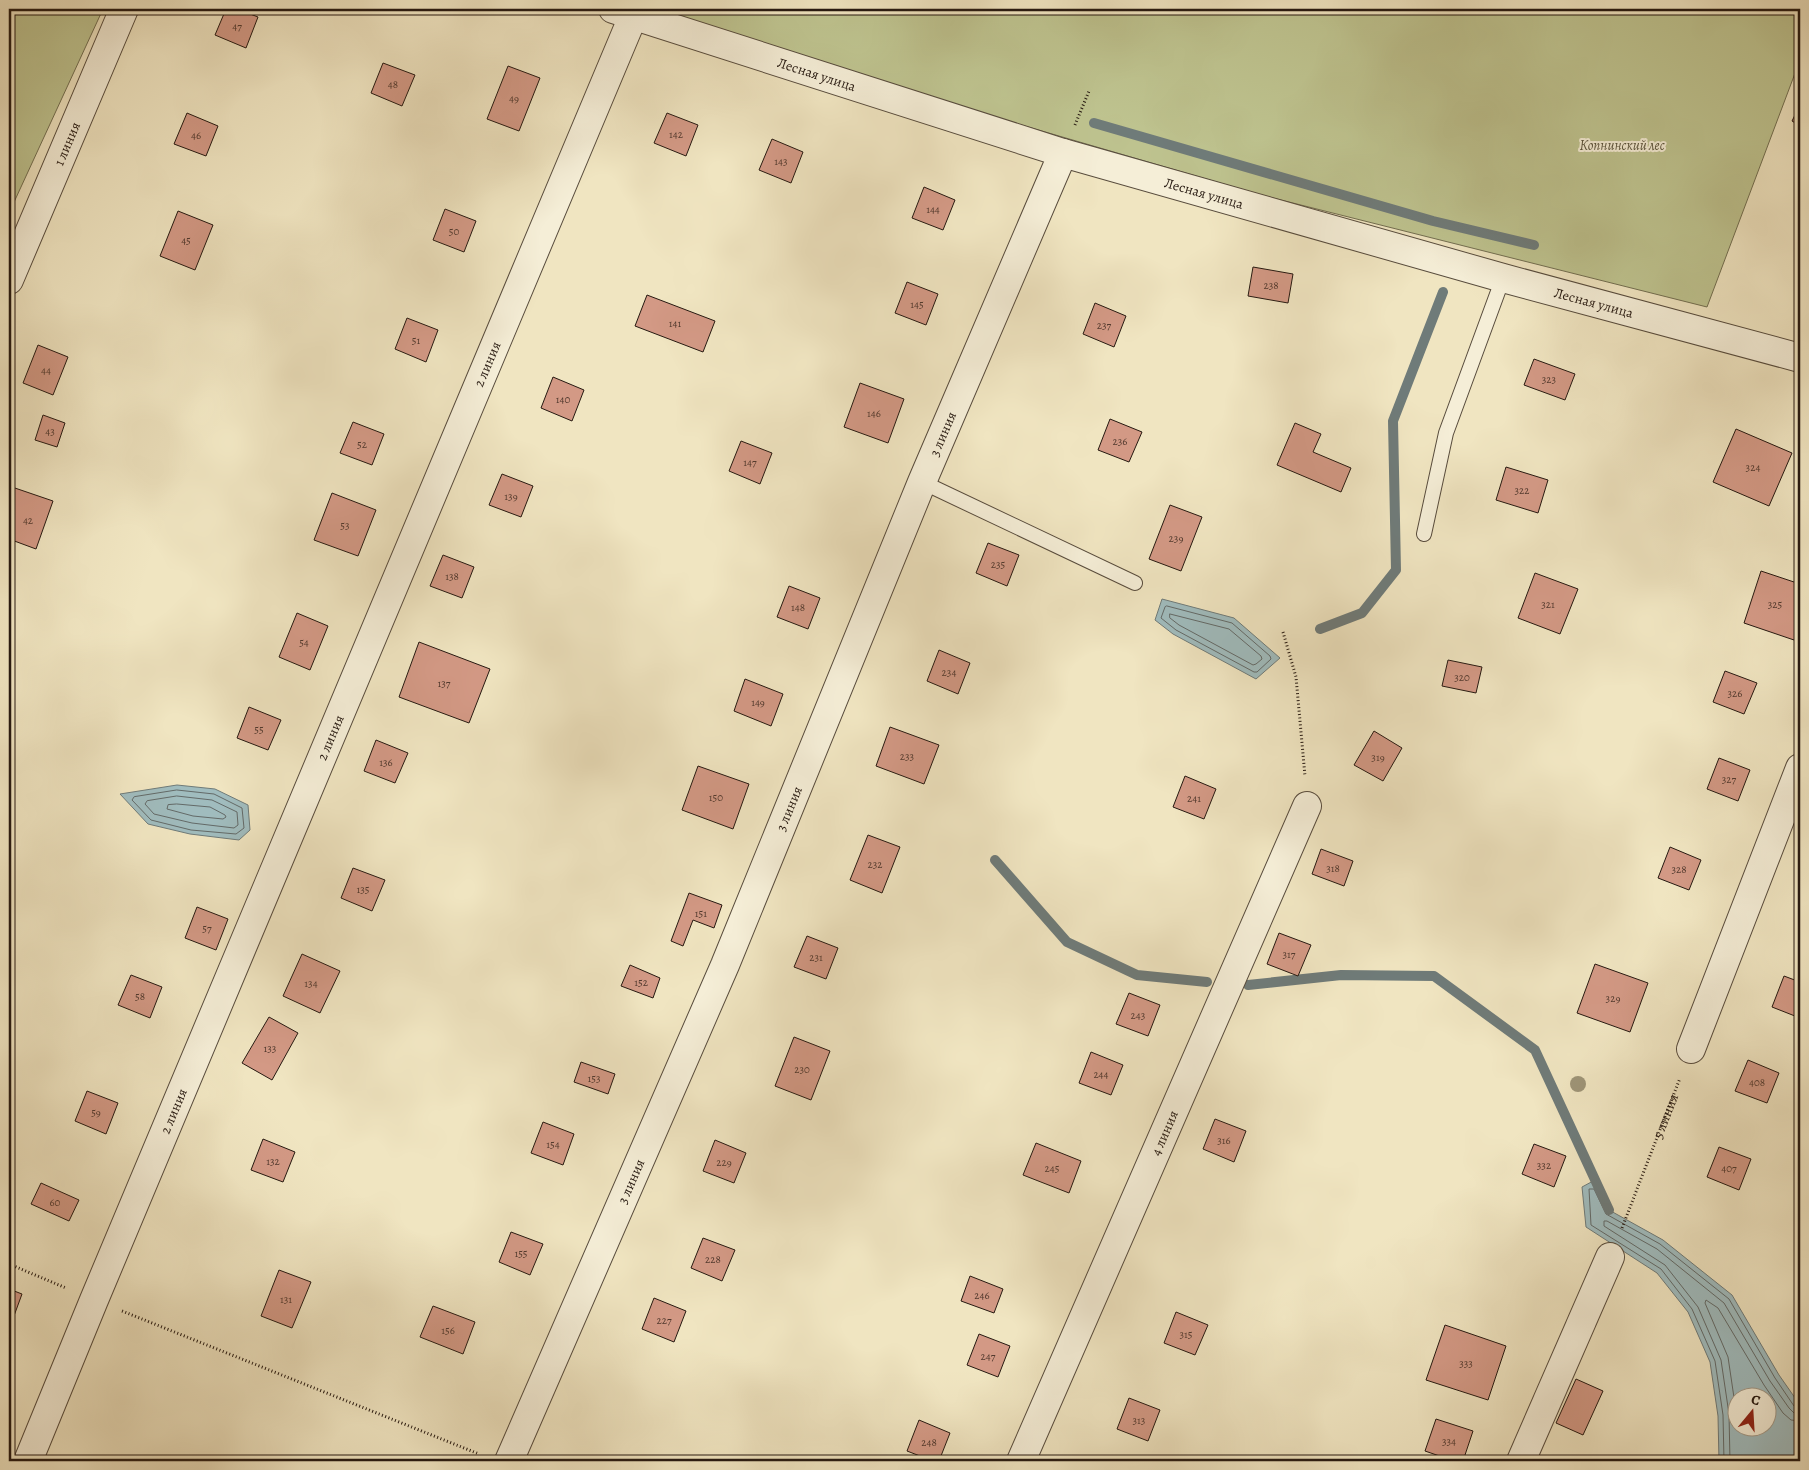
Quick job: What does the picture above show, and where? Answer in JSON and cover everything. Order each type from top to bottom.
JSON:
[{"type":"street","name":"1 линия","points":[[9,280],[124,9]]},
{"type":"street","name":"Лесная улица","points":[[624,12],[1063,153],[1503,278],[1800,358]]},
{"type":"street","name":"2 линия","points":[[28,1461],[624,12]]},
{"type":"street","name":"3 линия","points":[[498,1459],[725,965],[922,482],[1063,153]]},
{"type":"street","points":[[1691,1049],[1800,768]]},
{"type":"street","name":"4 линия","points":[[1021,1461],[1308,806]]},
{"type":"street","points":[[1521,1461],[1610,1257]]},
{"type":"lane","points":[[1424,534],[1446,433],[1503,278]]},
{"type":"lane","points":[[922,482],[1135,583]]},
{"type":"path","points":[[1283,632],[1296,677],[1308,806]]},
{"type":"path","name":"5 линия","points":[[1610,1257],[1646,1170],[1691,1049]]},
{"type":"path","points":[[9,1264],[94,1300],[498,1459]]},
{"type":"green space","points":[[9,9],[103,9],[9,213]]},
{"type":"green space","name":"Копнинский лес","points":[[624,9],[1800,9],[1800,60],[1707,307],[1261,195]]},
{"type":"water","points":[[1162,599],[1234,618],[1280,658],[1256,679],[1173,634],[1155,620]]},
{"type":"water","points":[[177,785],[215,789],[248,805],[250,830],[239,840],[190,834],[148,824],[120,794]]},
{"type":"water","points":[[1595,1180],[1609,1210],[1663,1240],[1732,1295],[1779,1375],[1800,1405],[1800,1461],[1719,1461],[1718,1416],[1710,1362],[1688,1312],[1657,1273],[1586,1227],[1582,1187]]},
{"type":"building","points":[[226,9],[237,9],[258,17],[246,48],[215,35]]},
{"type":"building","points":[[383,63],[415,75],[402,106],[371,93]]},
{"type":"building","points":[[508,66],[540,78],[519,131],[487,119]]},
{"type":"building","points":[[1800,105],[1800,126],[1792,121]]},
{"type":"building","points":[[187,113],[218,126],[206,156],[174,144]]},
{"type":"building","points":[[667,113],[698,125],[686,156],[654,143]]},
{"type":"building","points":[[772,139],[803,152],[791,183],[759,170]]},
{"type":"building","points":[[924,187],[955,200],[943,230],[912,218]]},
{"type":"building","points":[[445,209],[476,221],[464,252],[433,240]]},
{"type":"building","points":[[178,211],[213,225],[195,270],[160,256]]},
{"type":"building","points":[[1253,267],[1293,274],[1288,303],[1248,296]]},
{"type":"building","points":[[907,282],[938,294],[926,325],[895,313]]},
{"type":"building","points":[[647,295],[715,321],[703,352],[635,326]]},
{"type":"building","points":[[1095,303],[1126,316],[1114,347],[1083,334]]},
{"type":"building","points":[[407,318],[438,330],[426,362],[395,349]]},
{"type":"building","points":[[38,345],[68,357],[53,395],[23,383]]},
{"type":"building","points":[[1534,359],[1575,374],[1565,400],[1524,385]]},
{"type":"building","points":[[553,377],[584,390],[572,421],[541,408]]},
{"type":"building","points":[[860,383],[904,399],[888,443],[844,427]]},
{"type":"building","points":[[43,415],[65,423],[57,447],[35,440]]},
{"type":"building","points":[[1110,419],[1142,432],[1129,462],[1098,450]]},
{"type":"building","points":[[353,422],[384,434],[372,465],[340,453]]},
{"type":"building","points":[[1295,423],[1321,434],[1313,452],[1351,468],[1341,492],[1277,465]]},
{"type":"building","points":[[1736,429],[1792,453],[1769,506],[1713,482]]},
{"type":"building","points":[[741,441],[772,453],[760,484],[729,471]]},
{"type":"building","points":[[1506,467],[1548,480],[1538,513],[1496,500]]},
{"type":"building","points":[[502,474],[533,486],[521,517],[489,505]]},
{"type":"building","points":[[9,486],[53,501],[36,549],[9,539]]},
{"type":"building","points":[[332,493],[376,510],[358,556],[314,540]]},
{"type":"building","points":[[1170,505],[1202,517],[1181,571],[1149,559]]},
{"type":"building","points":[[988,543],[1019,555],[1007,586],[976,573]]},
{"type":"building","points":[[443,555],[474,567],[462,598],[430,586]]},
{"type":"building","points":[[1761,571],[1800,584],[1800,623],[1794,640],[1744,623]]},
{"type":"building","points":[[1535,573],[1578,589],[1560,634],[1518,618]]},
{"type":"building","points":[[789,586],[820,598],[808,629],[777,617]]},
{"type":"building","points":[[297,613],[328,626],[310,670],[279,657]]},
{"type":"building","points":[[419,642],[490,669],[469,723],[399,697]]},
{"type":"building","points":[[939,650],[970,663],[958,694],[927,681]]},
{"type":"building","points":[[1448,660],[1482,667],[1476,693],[1442,686]]},
{"type":"building","points":[[1725,671],[1757,683],[1744,714],[1713,702]]},
{"type":"building","points":[[745,679],[783,694],[771,726],[734,711]]},
{"type":"building","points":[[249,707],[281,720],[268,750],[237,738]]},
{"type":"building","points":[[890,727],[939,745],[924,784],[876,766]]},
{"type":"building","points":[[1374,731],[1402,748],[1383,781],[1354,765]]},
{"type":"building","points":[[376,740],[408,753],[395,783],[364,771]]},
{"type":"building","points":[[1719,758],[1750,770],[1738,801],[1707,789]]},
{"type":"building","points":[[698,766],[749,784],[733,829],[682,810]]},
{"type":"building","points":[[1185,776],[1216,789],[1204,819],[1173,807]]},
{"type":"building","points":[[868,835],[900,847],[882,893],[850,880]]},
{"type":"building","points":[[1670,847],[1701,860],[1689,890],[1658,878]]},
{"type":"building","points":[[1321,849],[1353,861],[1344,886],[1312,874]]},
{"type":"building","points":[[353,868],[385,880],[372,911],[341,898]]},
{"type":"building","points":[[689,893],[722,905],[714,928],[693,920],[683,946],[671,941]]},
{"type":"building","points":[[197,907],[228,919],[216,950],[185,938]]},
{"type":"building","points":[[1279,933],[1311,945],[1298,976],[1267,964]]},
{"type":"building","points":[[807,936],[838,948],[826,979],[794,967]]},
{"type":"building","points":[[302,954],[340,971],[320,1013],[283,996]]},
{"type":"building","points":[[1595,964],[1648,983],[1630,1032],[1577,1013]]},
{"type":"building","points":[[630,965],[660,978],[653,998],[621,986]]},
{"type":"building","points":[[131,975],[162,987],[150,1018],[118,1005]]},
{"type":"building","points":[[1784,976],[1800,982],[1800,1018],[1772,1007]]},
{"type":"building","points":[[1129,993],[1160,1005],[1148,1036],[1116,1024]]},
{"type":"building","points":[[269,1017],[298,1033],[272,1080],[242,1063]]},
{"type":"building","points":[[794,1037],[830,1051],[811,1100],[775,1086]]},
{"type":"building","points":[[1091,1052],[1123,1065],[1111,1095],[1079,1083]]},
{"type":"building","points":[[1748,1060],[1779,1073],[1767,1103],[1735,1091]]},
{"type":"building","points":[[581,1062],[615,1074],[608,1094],[574,1082]]},
{"type":"building","points":[[87,1091],[118,1103],[106,1134],[75,1121]]},
{"type":"building","points":[[1215,1119],[1246,1131],[1234,1162],[1203,1149]]},
{"type":"building","points":[[543,1122],[574,1134],[563,1165],[531,1153]]},
{"type":"building","points":[[263,1139],[295,1152],[283,1182],[251,1170]]},
{"type":"building","points":[[715,1140],[746,1153],[734,1183],[703,1171]]},
{"type":"building","points":[[1036,1143],[1081,1161],[1069,1193],[1023,1175]]},
{"type":"building","points":[[1534,1144],[1566,1156],[1554,1187],[1522,1174]]},
{"type":"building","points":[[1719,1147],[1751,1159],[1739,1190],[1707,1177]]},
{"type":"building","points":[[41,1183],[79,1200],[69,1221],[31,1204]]},
{"type":"building","points":[[511,1232],[543,1244],[530,1275],[499,1262]]},
{"type":"building","points":[[703,1238],[735,1250],[722,1281],[691,1268]]},
{"type":"building","points":[[279,1270],[311,1282],[292,1328],[261,1316]]},
{"type":"building","points":[[970,1276],[1003,1289],[994,1313],[961,1301]]},
{"type":"building","points":[[9,1289],[22,1294],[11,1324],[9,1323]]},
{"type":"building","points":[[654,1298],[686,1311],[674,1342],[642,1329]]},
{"type":"building","points":[[433,1306],[475,1322],[463,1354],[420,1337]]},
{"type":"building","points":[[1176,1312],[1208,1325],[1195,1355],[1164,1343]]},
{"type":"building","points":[[1445,1325],[1506,1346],[1488,1400],[1426,1380]]},
{"type":"building","points":[[979,1334],[1010,1346],[998,1377],[967,1365]]},
{"type":"building","points":[[1576,1379],[1603,1391],[1583,1435],[1556,1423]]},
{"type":"building","points":[[1129,1398],[1160,1410],[1148,1441],[1117,1429]]},
{"type":"building","points":[[1436,1419],[1473,1431],[1463,1461],[1454,1461],[1425,1451]]},
{"type":"building","points":[[919,1420],[950,1433],[939,1461],[933,1461],[907,1451]]},
{"type":"waterway","points":[[1094,123],[1433,221],[1534,245]]},
{"type":"waterway","points":[[1320,629],[1362,613],[1396,570],[1393,421],[1443,292]]},
{"type":"waterway","points":[[995,860],[1067,942],[1137,975],[1207,982]]},
{"type":"waterway","points":[[1248,985],[1341,975],[1434,976],[1535,1050],[1609,1210]]}]
